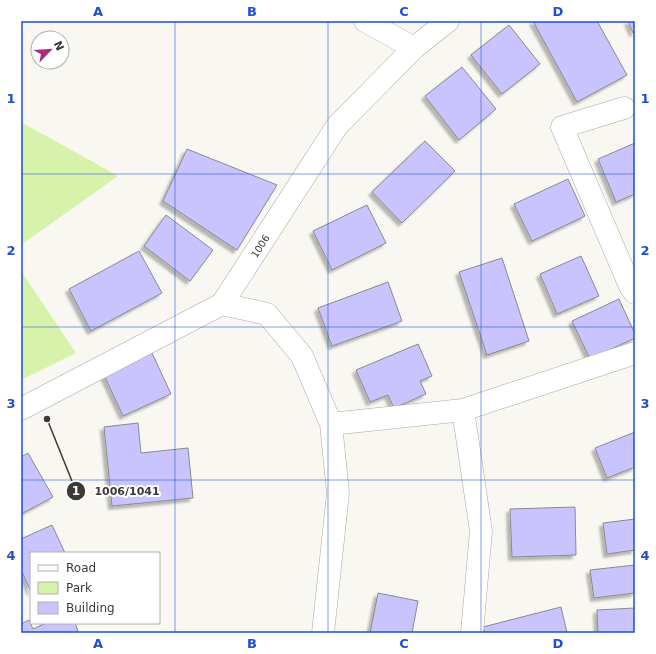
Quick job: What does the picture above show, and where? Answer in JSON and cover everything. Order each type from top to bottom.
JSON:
[{"type":"street","points":[[365,21],[414,48]]},
{"type":"street","name":"1006","points":[[21,409],[222,304],[337,126],[414,48],[448,21]]},
{"type":"street","points":[[624,108],[562,127],[630,286],[635,293]]},
{"type":"street","points":[[222,304],[267,314],[302,356],[331,424],[338,493],[323,633]]},
{"type":"street","points":[[331,424],[463,410],[635,353]]},
{"type":"street","points":[[463,410],[481,531],[472,633]]},
{"type":"green space","points":[[21,122],[118,176],[21,245]]},
{"type":"green space","points":[[21,271],[76,353],[21,380]]},
{"type":"building","points":[[533,21],[597,21],[627,75],[577,102]]},
{"type":"building","points":[[628,21],[635,21],[635,32],[633,33]]},
{"type":"building","points":[[509,25],[540,64],[502,94],[471,55]]},
{"type":"building","points":[[462,67],[496,109],[459,140],[425,96]]},
{"type":"building","points":[[425,141],[455,171],[402,223],[372,192]]},
{"type":"building","points":[[635,143],[635,194],[616,202],[598,159]]},
{"type":"building","points":[[187,149],[277,185],[237,250],[163,201]]},
{"type":"building","points":[[568,179],[585,216],[532,241],[514,204]]},
{"type":"building","points":[[367,205],[386,243],[332,270],[313,231]]},
{"type":"building","points":[[166,215],[213,250],[190,281],[144,246]]},
{"type":"building","points":[[139,251],[162,293],[91,331],[69,289]]},
{"type":"building","points":[[581,256],[599,296],[557,314],[540,274]]},
{"type":"building","points":[[502,258],[529,341],[487,355],[459,272]]},
{"type":"building","points":[[388,282],[402,321],[332,346],[318,308]]},
{"type":"building","points":[[619,299],[635,334],[635,338],[590,359],[572,321]]},
{"type":"building","points":[[418,344],[432,376],[420,381],[426,394],[394,408],[388,395],[370,402],[356,370]]},
{"type":"building","points":[[152,353],[171,394],[123,416],[104,375]]},
{"type":"building","points":[[138,423],[141,453],[188,448],[193,498],[112,506],[104,427]]},
{"type":"building","points":[[635,432],[635,467],[607,478],[595,448]]},
{"type":"building","points":[[28,453],[53,497],[21,514],[21,457]]},
{"type":"building","points":[[575,507],[576,555],[512,557],[510,509]]},
{"type":"building","points":[[635,519],[635,550],[607,554],[603,523]]},
{"type":"building","points":[[52,525],[65,552],[30,552],[30,590],[21,570],[21,539]]},
{"type":"building","points":[[635,565],[635,593],[594,598],[590,570]]},
{"type":"building","points":[[378,593],[418,601],[412,633],[370,633]]},
{"type":"building","points":[[561,607],[567,633],[485,633],[483,627]]},
{"type":"building","points":[[635,608],[635,633],[598,633],[597,610]]},
{"type":"building","points":[[29,620],[33,629],[44,624],[75,624],[78,631],[74,633],[21,633],[21,624]]},
{"type":"place","name":"1006/1041","points":[[47,419]]}]
